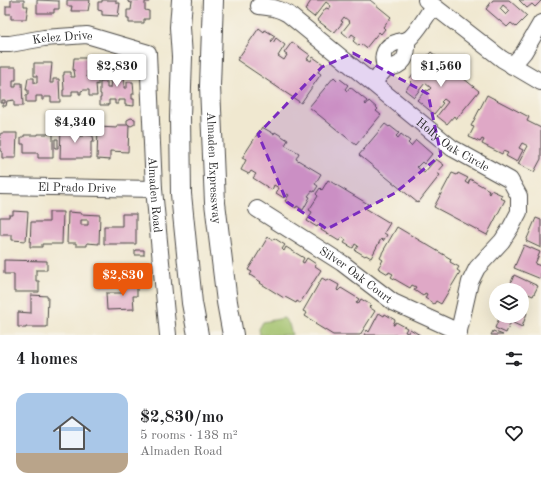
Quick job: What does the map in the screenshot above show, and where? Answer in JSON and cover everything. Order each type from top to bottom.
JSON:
[{"type":"main road","points":[[182,0],[180,27],[182,57],[180,117],[181,194],[192,303],[198,335]]},
{"type":"main road","name":"Almaden Expressway","points":[[213,0],[210,86],[215,203],[227,302],[233,335]]},
{"type":"street","points":[[372,84],[386,68],[383,62],[383,54],[386,48],[392,44],[407,40],[417,29],[430,3],[512,66],[541,82]]},
{"type":"street","name":"Holly Oak Circle","points":[[259,6],[273,7],[288,14],[452,148],[510,180],[519,196],[518,212],[502,241],[478,268],[470,282],[459,334]]},
{"type":"street","points":[[512,66],[524,52],[541,23]]},
{"type":"street","name":"Kelez Drive","points":[[0,44],[10,44],[44,38],[87,35],[148,53]]},
{"type":"street","name":"Almaden Road","points":[[148,53],[154,189],[168,335]]},
{"type":"street","name":"El Prado Drive","points":[[0,186],[154,189]]},
{"type":"street","name":"Silver Oak Court","points":[[257,209],[342,263],[393,302],[459,334]]},
{"type":"highlighted area","points":[[353,53],[428,94],[441,155],[395,193],[327,229],[287,202],[258,134],[322,67]]},
{"type":"green space","points":[[284,318],[289,324],[292,335],[260,335],[259,329],[263,322]]},
{"type":"building","points":[[11,0],[24,0],[24,6],[28,6],[26,19],[11,19],[11,14],[6,14],[6,6],[11,6]]},
{"type":"building","points":[[37,0],[59,1],[59,9],[54,9],[54,13],[37,13]]},
{"type":"building","points":[[67,0],[90,0],[88,11],[71,11],[72,6],[67,6]]},
{"type":"building","points":[[102,0],[116,0],[116,3],[120,3],[118,16],[102,15],[102,11],[98,10],[98,2],[102,2]]},
{"type":"building","points":[[128,0],[149,0],[149,2],[145,2],[145,10],[149,11],[149,19],[144,19],[144,23],[129,23],[129,19],[127,19],[127,10],[131,10],[132,3],[128,2]]},
{"type":"building","points":[[310,0],[370,0],[391,17],[383,27],[385,29],[381,34],[379,32],[366,48],[361,44],[359,46],[353,41],[356,37],[352,34],[349,38],[342,32],[350,22],[344,17],[341,21],[343,22],[334,33],[317,20],[326,8],[329,9],[331,6],[326,2],[314,17],[305,10],[311,1]]},
{"type":"building","points":[[493,0],[509,0],[527,16],[516,27],[511,23],[507,27],[486,9]],"holes":[[[503,5],[510,11],[506,15],[500,9]]]},
{"type":"building","points":[[519,0],[541,1],[535,7],[532,4],[527,8]]},
{"type":"building","points":[[259,28],[264,32],[265,30],[275,36],[271,41],[273,43],[276,38],[285,45],[278,56],[284,60],[287,55],[284,53],[292,42],[310,55],[307,59],[311,61],[313,57],[323,64],[318,72],[321,74],[301,103],[237,60]]},
{"type":"building","points":[[394,50],[399,51],[398,59],[393,59],[391,54]]},
{"type":"building","points":[[431,52],[479,91],[456,119],[454,116],[447,124],[437,116],[448,102],[444,99],[441,102],[443,103],[434,114],[417,100],[426,90],[428,91],[431,88],[425,83],[414,97],[405,90],[412,82],[409,79],[420,66],[418,65]]},
{"type":"building","points":[[74,58],[91,58],[91,70],[87,71],[87,77],[91,77],[91,73],[96,73],[96,76],[98,76],[98,85],[96,84],[97,96],[89,96],[89,90],[84,90],[81,91],[81,94],[79,94],[79,91],[72,91],[72,96],[63,96],[64,72],[71,72],[71,77],[75,77],[73,70]]},
{"type":"building","points":[[34,63],[52,63],[50,83],[53,83],[53,79],[59,79],[60,102],[51,102],[51,97],[44,97],[44,100],[42,100],[42,96],[36,96],[36,102],[26,102],[26,95],[28,95],[28,90],[26,90],[28,78],[34,78],[34,83],[37,83],[37,76],[34,76]]},
{"type":"building","points":[[0,67],[16,67],[16,80],[13,80],[13,87],[16,87],[16,83],[22,83],[23,106],[14,106],[14,100],[7,101],[6,106],[3,106],[5,100],[2,100],[2,103],[0,103]]},
{"type":"building","points":[[107,67],[125,67],[124,88],[127,88],[127,82],[133,82],[134,94],[132,94],[132,99],[134,99],[134,106],[125,105],[125,100],[118,100],[118,104],[115,104],[115,100],[109,100],[109,105],[100,105],[100,82],[107,82],[107,88],[110,88],[111,80],[107,80]]},
{"type":"building","points":[[334,77],[338,81],[340,79],[348,85],[345,89],[347,91],[350,87],[367,101],[365,104],[366,105],[369,101],[378,109],[376,111],[381,115],[356,145],[309,107]]},
{"type":"building","points":[[487,95],[529,117],[527,121],[541,128],[541,159],[534,172],[518,164],[528,146],[522,143],[519,148],[523,150],[517,162],[506,156],[508,153],[503,151],[502,154],[482,144],[484,140],[482,139],[480,142],[469,137],[474,127],[471,126]]},
{"type":"building","points":[[131,118],[135,119],[135,124],[131,126],[127,124],[127,120]]},
{"type":"building","points":[[385,124],[399,133],[396,136],[398,138],[401,134],[410,141],[408,143],[411,146],[416,140],[432,154],[424,164],[422,162],[417,167],[424,173],[436,159],[444,165],[437,173],[440,175],[418,203],[359,155]]},
{"type":"building","points":[[117,125],[129,125],[128,152],[110,151],[110,160],[97,159],[98,127],[117,128]]},
{"type":"building","points":[[61,127],[80,128],[79,136],[83,136],[83,134],[93,136],[94,142],[91,142],[91,158],[60,158]]},
{"type":"building","points":[[262,127],[274,134],[275,132],[288,140],[285,145],[299,153],[296,159],[321,174],[315,184],[318,186],[314,192],[312,191],[308,196],[310,197],[303,210],[297,206],[296,208],[285,201],[289,195],[287,194],[284,198],[276,193],[279,188],[274,185],[272,190],[253,178],[256,174],[251,171],[249,174],[241,170],[246,160],[242,158]]},
{"type":"building","points":[[17,133],[16,158],[2,158],[2,151],[0,151],[0,134]]},
{"type":"building","points":[[53,134],[53,158],[38,158],[38,153],[24,153],[24,144],[21,144],[21,137],[24,137],[24,135]]},
{"type":"building","points":[[55,139],[58,139],[58,148],[55,148]]},
{"type":"building","points":[[452,173],[457,175],[458,173],[468,178],[465,182],[468,184],[470,179],[489,190],[489,194],[491,190],[502,195],[500,198],[505,200],[487,235],[434,207]]},
{"type":"building","points":[[328,180],[368,204],[365,208],[390,223],[384,233],[387,235],[383,241],[381,239],[371,258],[355,250],[358,246],[355,244],[353,248],[344,243],[346,240],[342,237],[339,241],[321,230],[323,226],[319,224],[317,227],[307,221],[312,212],[309,210],[318,196],[316,194],[320,188],[322,190]]},
{"type":"building","points":[[13,211],[28,212],[26,241],[12,240],[12,235],[0,235],[0,217],[9,217],[9,215],[13,215]]},
{"type":"building","points":[[49,212],[63,212],[62,244],[42,244],[42,247],[30,247],[31,222],[49,222]]},
{"type":"building","points":[[68,212],[100,215],[99,244],[87,243],[87,246],[76,246],[76,243],[67,243]],"holes":[[[81,220],[88,220],[88,225],[81,225]]]},
{"type":"building","points":[[122,214],[136,214],[136,244],[104,244],[104,226],[122,226]]},
{"type":"building","points":[[536,218],[541,220],[541,248],[526,241]]},
{"type":"building","points":[[397,227],[451,259],[450,262],[459,267],[457,270],[460,272],[441,304],[436,301],[434,304],[425,298],[427,294],[425,293],[423,296],[414,290],[416,287],[412,285],[410,288],[391,277],[393,274],[389,272],[388,274],[378,268],[383,260],[380,258],[382,253]]},
{"type":"building","points":[[268,237],[273,240],[274,238],[285,245],[282,249],[284,251],[286,247],[304,258],[302,262],[304,263],[307,258],[316,264],[315,266],[321,270],[300,303],[297,301],[296,303],[285,297],[284,298],[250,275],[252,272],[248,270]]},
{"type":"building","points":[[524,245],[540,252],[535,264],[541,266],[541,279],[514,268]]},
{"type":"building","points":[[135,250],[144,250],[144,255],[135,255]]},
{"type":"building","points":[[4,260],[47,261],[47,270],[36,270],[36,281],[39,281],[39,292],[14,292],[14,274],[4,274]]},
{"type":"building","points":[[115,267],[130,267],[130,274],[117,274],[117,287],[99,287],[99,273],[115,273]]},
{"type":"building","points":[[514,275],[538,286],[533,296],[529,294],[529,283],[511,283]]},
{"type":"building","points":[[322,278],[327,281],[328,279],[339,285],[338,291],[341,288],[359,299],[356,303],[358,304],[361,299],[371,305],[369,307],[375,311],[360,335],[333,335],[305,316],[307,313],[303,311]]},
{"type":"building","points":[[122,281],[137,281],[137,296],[133,296],[134,309],[107,310],[106,293],[123,293]]},
{"type":"building","points":[[31,295],[48,296],[47,327],[18,327],[18,312],[31,313]]},
{"type":"building","points":[[379,313],[384,316],[385,314],[395,320],[393,325],[396,322],[407,328],[405,332],[408,333],[410,329],[420,335],[364,335],[367,330],[369,332]]},
{"type":"building","points":[[497,323],[511,323],[506,333],[495,328]]},
{"type":"building","points":[[513,323],[523,323],[522,327]]},
{"type":"building","points":[[493,331],[503,335],[491,335]]}]
